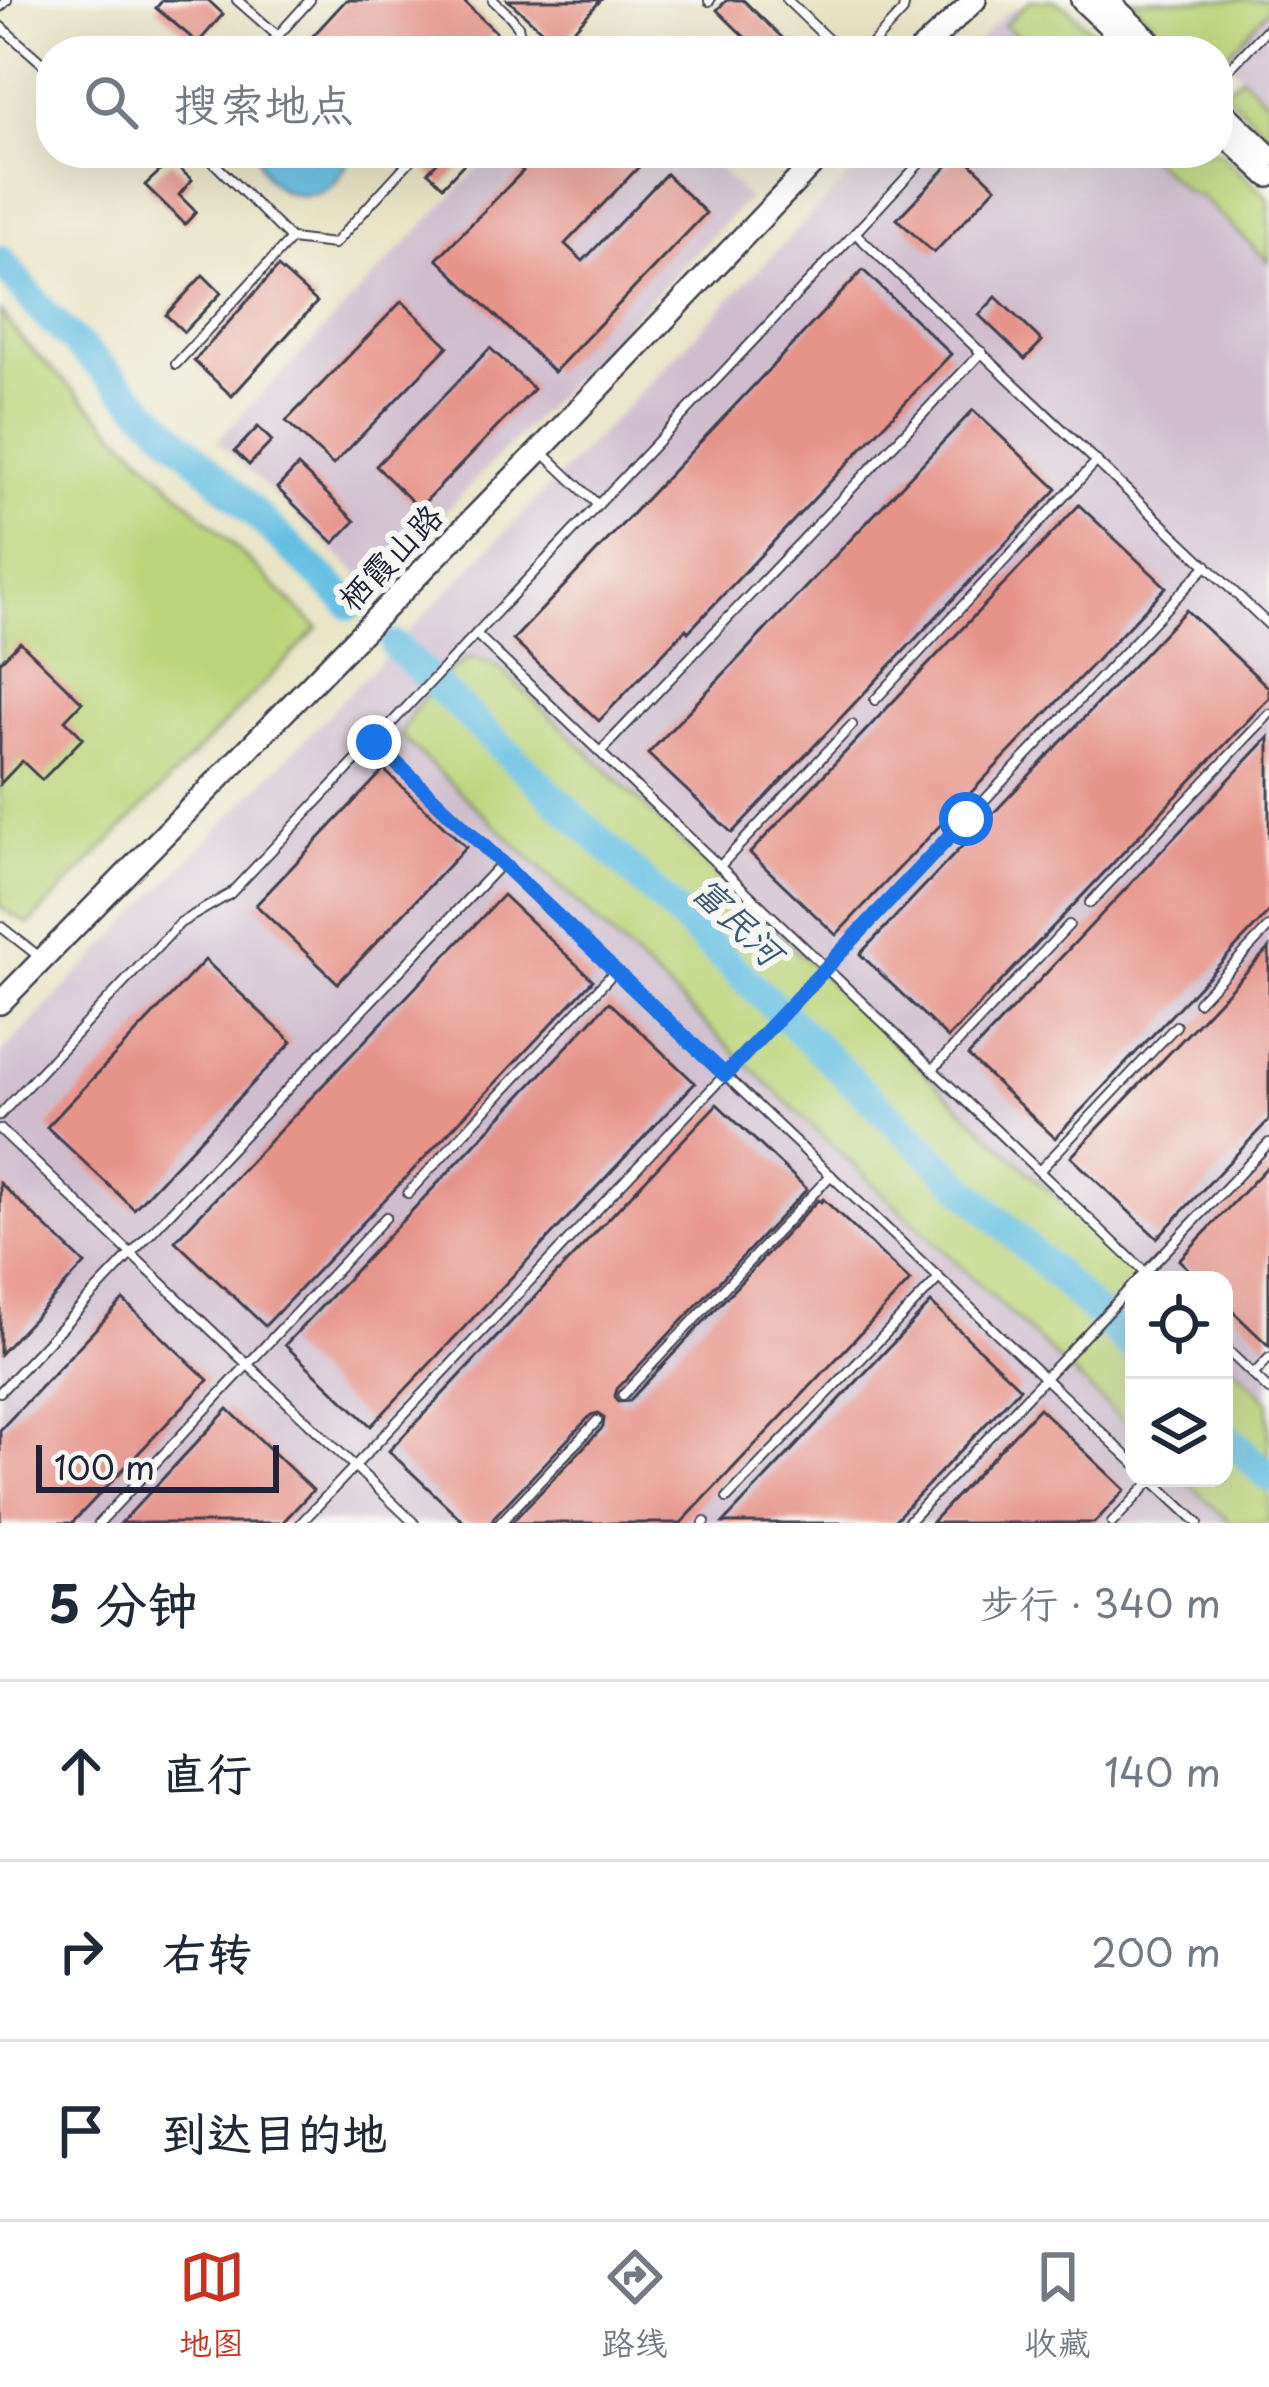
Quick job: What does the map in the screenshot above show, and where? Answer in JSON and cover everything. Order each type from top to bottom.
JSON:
[{"type":"street","points":[[933,36],[962,0]]},
{"type":"street","points":[[937,36],[975,0]]},
{"type":"street","points":[[1082,0],[1120,36]]},
{"type":"street","points":[[1107,0],[1144,36]]},
{"type":"street","points":[[1233,121],[1269,156]]},
{"type":"street","points":[[1233,142],[1269,176]]},
{"type":"street","name":"栖霞山路","points":[[5,989],[42,959],[809,168]]},
{"type":"lane","points":[[0,8],[7,0]]},
{"type":"lane","points":[[238,0],[278,36],[310,0]]},
{"type":"lane","points":[[493,0],[518,26],[520,36]]},
{"type":"lane","points":[[788,0],[825,36]]},
{"type":"lane","points":[[880,36],[903,11],[904,0]]},
{"type":"lane","points":[[0,26],[36,57]]},
{"type":"lane","points":[[1233,65],[1269,27]]},
{"type":"lane","points":[[219,168],[291,238],[334,244],[403,168]]},
{"type":"lane","points":[[0,1115],[180,923],[230,894],[915,168]]},
{"type":"lane","points":[[855,233],[1269,625]]},
{"type":"lane","points":[[176,364],[291,238]]},
{"type":"lane","points":[[600,752],[982,352]]},
{"type":"lane","points":[[540,450],[598,505]]},
{"type":"lane","points":[[875,700],[1097,461]]},
{"type":"lane","points":[[301,1523],[1207,566]]},
{"type":"lane","points":[[476,634],[1039,1171],[1135,1271]]},
{"type":"lane","points":[[1090,903],[1269,714]]},
{"type":"lane","points":[[720,866],[851,725]]},
{"type":"lane","points":[[374,742],[1125,1454]]},
{"type":"lane","points":[[0,1391],[502,863]]},
{"type":"lane","points":[[933,1070],[1069,925]]},
{"type":"lane","points":[[0,926],[42,959]]},
{"type":"lane","points":[[1198,1002],[1269,927]]},
{"type":"lane","points":[[408,1193],[616,971]]},
{"type":"lane","points":[[1039,1171],[1176,1026]]},
{"type":"lane","points":[[0,1129],[414,1523]]},
{"type":"lane","points":[[1150,1271],[1269,1143]]},
{"type":"lane","points":[[622,1395],[831,1175]]},
{"type":"lane","points":[[99,1523],[386,1217]]},
{"type":"lane","points":[[728,1498],[939,1278]]},
{"type":"lane","points":[[907,1523],[1125,1294]]},
{"type":"lane","points":[[1233,1356],[1269,1390]]},
{"type":"lane","points":[[1253,1375],[1269,1358]]},
{"type":"lane","points":[[500,1523],[597,1421]]},
{"type":"lane","points":[[1112,1523],[1144,1487]]},
{"type":"lane","points":[[1160,1487],[1198,1523]]},
{"type":"shaded area","points":[[1269,0],[1269,103],[1233,66],[1233,36]]},
{"type":"shaded area","points":[[1028,3],[1078,36],[983,36],[1005,13]]},
{"type":"shaded area","points":[[479,168],[717,168],[748,198],[372,587],[217,441]]},
{"type":"shaded area","points":[[857,168],[1222,168],[1269,213],[1269,1523],[0,1523],[0,1055]]},
{"type":"green space","points":[[1031,0],[1054,0],[1097,36],[1018,36],[1004,25]]},
{"type":"green space","points":[[1130,0],[1269,0],[1269,9],[1233,48],[1233,36],[1168,36]]},
{"type":"green space","points":[[1241,76],[1269,103],[1269,134],[1233,100],[1233,84]]},
{"type":"green space","points":[[1233,165],[1269,199],[1269,262],[1200,196],[1186,192],[1161,168]]},
{"type":"green space","points":[[0,311],[22,340],[318,628],[29,924],[0,907]]},
{"type":"green space","points":[[470,659],[490,663],[505,673],[1133,1271],[1125,1271],[1125,1422],[401,736],[412,715],[450,672]]},
{"type":"green space","points":[[1233,1367],[1269,1401],[1269,1523],[1231,1523],[1193,1487],[1233,1487]]},
{"type":"water","points":[[344,168],[332,185],[304,195],[274,185],[263,171]]},
{"type":"building","points":[[163,0],[208,0],[223,14],[204,36],[190,36],[156,8]]},
{"type":"building","points":[[346,0],[462,0],[496,32],[492,36],[313,36]]},
{"type":"building","points":[[508,0],[601,0],[568,36],[548,36]]},
{"type":"building","points":[[727,0],[743,0],[780,36],[744,36],[717,10]]},
{"type":"building","points":[[163,168],[179,168],[192,180],[179,195],[196,212],[185,224],[145,185]]},
{"type":"building","points":[[432,168],[460,168],[443,186],[428,172]]},
{"type":"building","points":[[520,168],[638,168],[565,244],[583,261],[666,174],[706,213],[554,372],[437,259],[523,171]]},
{"type":"building","points":[[946,168],[976,168],[996,187],[934,253],[897,219]]},
{"type":"building","points":[[278,267],[317,302],[232,396],[194,361]]},
{"type":"building","points":[[863,270],[951,354],[599,721],[513,640]]},
{"type":"building","points":[[203,275],[221,293],[184,332],[166,315]]},
{"type":"building","points":[[996,297],[1042,341],[1025,359],[979,315]]},
{"type":"building","points":[[402,301],[448,346],[333,465],[286,421]]},
{"type":"building","points":[[490,348],[534,389],[419,508],[376,466]]},
{"type":"building","points":[[973,410],[1057,489],[732,833],[648,754]]},
{"type":"building","points":[[258,427],[272,441],[249,465],[235,451]]},
{"type":"building","points":[[298,466],[355,521],[334,543],[277,488]]},
{"type":"building","points":[[1079,505],[1166,587],[836,935],[750,853]]},
{"type":"building","points":[[1186,610],[1269,688],[1269,698],[948,1038],[860,954]]},
{"type":"building","points":[[20,642],[82,702],[65,720],[83,738],[42,780],[22,761],[0,784],[0,662]]},
{"type":"building","points":[[1269,737],[1269,912],[1055,1138],[968,1056]]},
{"type":"building","points":[[384,770],[466,847],[338,983],[256,905]]},
{"type":"building","points":[[503,895],[593,980],[265,1326],[175,1241]]},
{"type":"building","points":[[1269,948],[1269,1120],[1157,1238],[1071,1157]]},
{"type":"building","points":[[205,960],[292,1042],[134,1209],[47,1127]]},
{"type":"building","points":[[609,1002],[695,1083],[371,1426],[285,1345]]},
{"type":"building","points":[[717,1104],[807,1189],[617,1389],[618,1402],[629,1401],[818,1200],[823,1199],[910,1281],[681,1523],[511,1523],[603,1427],[604,1418],[598,1413],[591,1415],[492,1523],[465,1523],[389,1451]]},
{"type":"building","points":[[1269,1165],[1269,1346],[1233,1312],[1233,1271],[1191,1271],[1179,1260]]},
{"type":"building","points":[[0,1183],[85,1264],[0,1354]]},
{"type":"building","points":[[123,1300],[208,1380],[72,1523],[0,1523],[0,1430]]},
{"type":"building","points":[[931,1303],[1020,1388],[892,1523],[723,1523]]},
{"type":"building","points":[[1039,1408],[1125,1490],[1094,1523],[931,1523]]},
{"type":"building","points":[[228,1409],[313,1490],[282,1523],[121,1523]]},
{"type":"waterway","name":"富民河","points":[[0,260],[45,314],[351,605]]},
{"type":"waterway","name":"富民河","points":[[395,646],[1125,1340]]},
{"type":"waterway","name":"富民河","points":[[1233,1443],[1269,1477]]},
{"type":"route","points":[[374,742],[725,1075],[966,819]]}]
